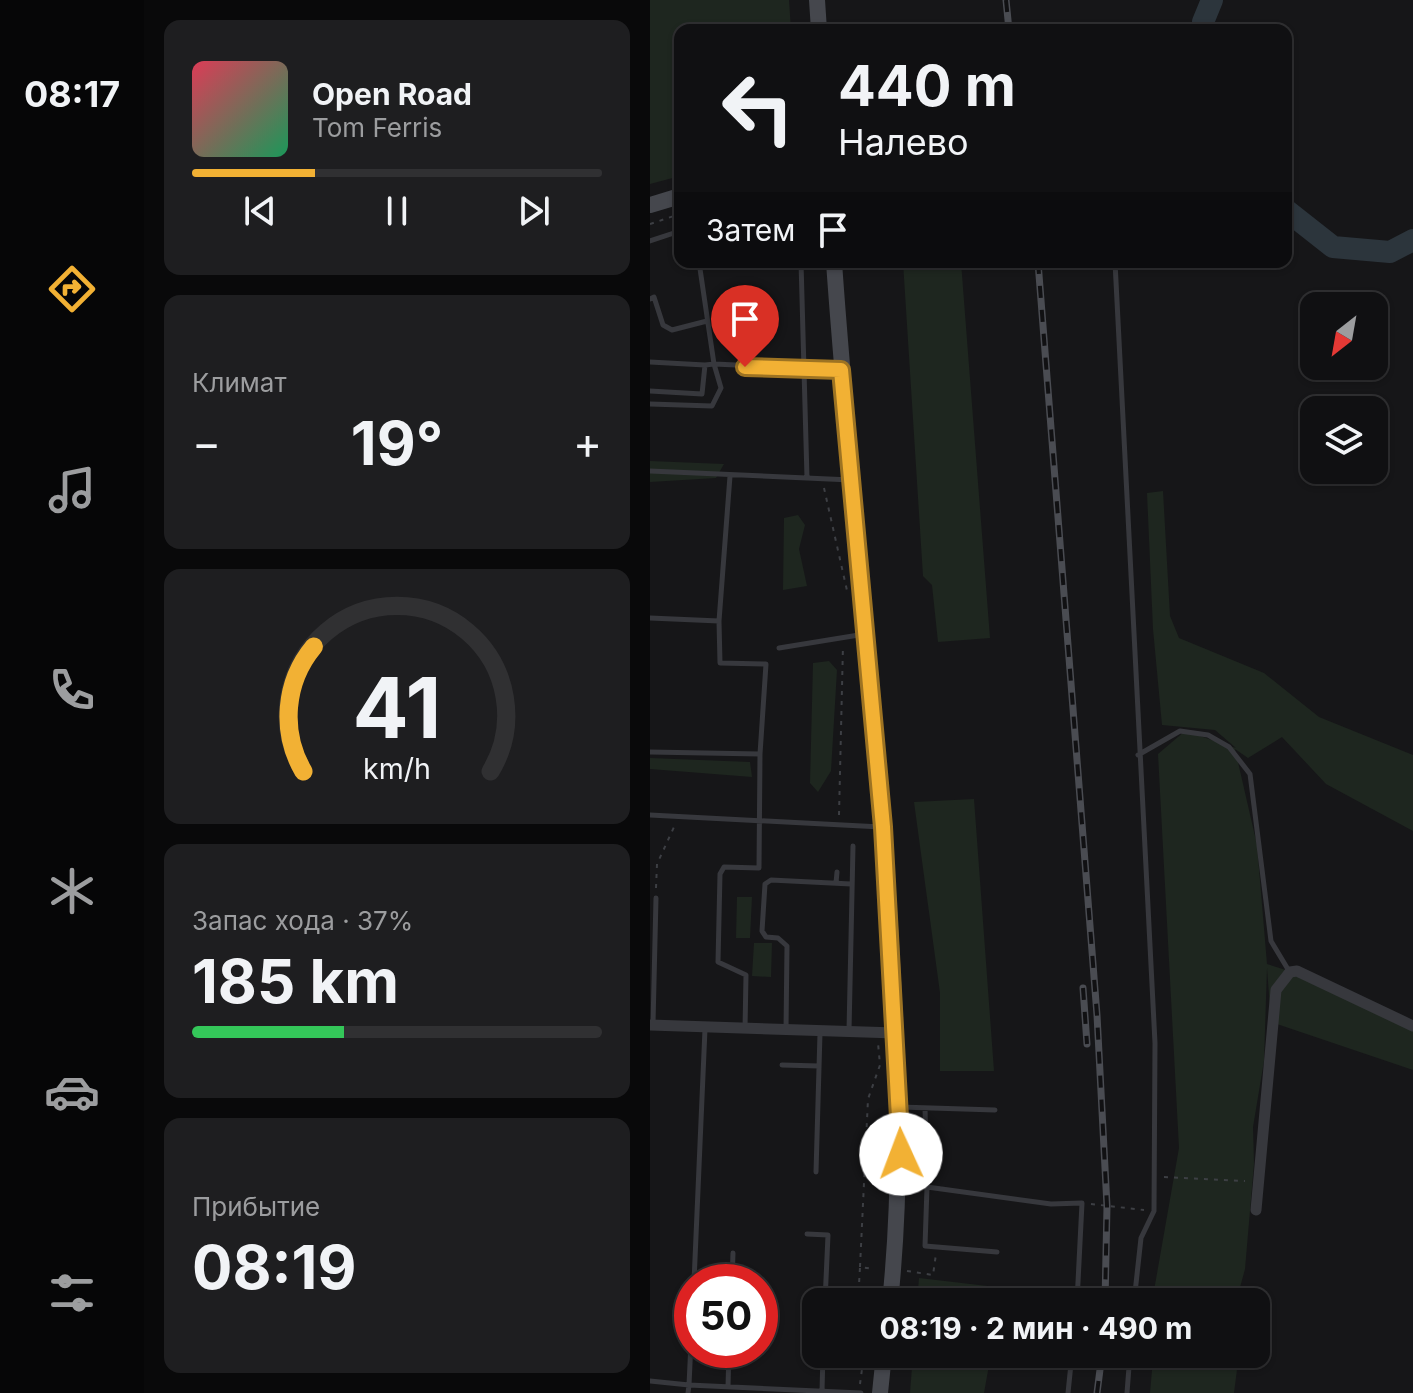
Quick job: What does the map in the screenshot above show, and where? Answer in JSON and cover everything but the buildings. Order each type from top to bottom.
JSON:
[{"type":"main road","points":[[817,0],[819,24]]},
{"type":"main road","points":[[650,205],[674,198]]},
{"type":"main road","points":[[834,268],[883,827],[896,1033],[901,1154],[891,1288]]},
{"type":"main road","points":[[880,1393],[883,1368]]},
{"type":"street","points":[[1256,1210],[1276,990],[1290,972],[1312,977],[1413,1026]]},
{"type":"street","points":[[652,1025],[896,1033]]},
{"type":"lane","points":[[650,241],[674,233]]},
{"type":"lane","points":[[650,404],[712,406],[721,388],[714,364],[700,268]]},
{"type":"lane","points":[[801,268],[807,371],[807,478]]},
{"type":"lane","points":[[1115,268],[1155,1043],[1154,1211],[1141,1238],[1136,1288]]},
{"type":"lane","points":[[650,299],[654,297],[663,325],[672,330],[707,321]]},
{"type":"lane","points":[[650,362],[807,371],[841,370]]},
{"type":"lane","points":[[650,391],[702,394],[705,365]]},
{"type":"lane","points":[[650,471],[852,480]]},
{"type":"lane","points":[[730,476],[719,621],[720,663],[766,664],[760,754],[759,868],[724,867],[720,874],[718,962],[746,975],[745,1029]]},
{"type":"lane","points":[[650,618],[719,621]]},
{"type":"lane","points":[[779,648],[866,634]]},
{"type":"lane","points":[[1138,755],[1180,731],[1208,735],[1229,747],[1250,774],[1271,941],[1290,972]]},
{"type":"lane","points":[[650,752],[760,754]]},
{"type":"lane","points":[[650,815],[883,827]]},
{"type":"lane","points":[[849,1032],[853,846]]},
{"type":"lane","points":[[836,883],[837,872]]},
{"type":"lane","points":[[786,1031],[787,946],[778,938],[763,935],[763,890],[771,880],[851,884]]},
{"type":"lane","points":[[652,1025],[656,898]]},
{"type":"lane","points":[[695,1264],[705,1028]]},
{"type":"lane","points":[[816,1172],[820,1032]]},
{"type":"lane","points":[[782,1065],[819,1066]]},
{"type":"lane","points":[[899,1107],[995,1110]]},
{"type":"lane","points":[[925,1108],[925,1246],[997,1252]]},
{"type":"lane","points":[[927,1187],[1051,1204],[1082,1203],[1078,1288]]},
{"type":"lane","points":[[807,1234],[828,1235],[826,1288]]},
{"type":"lane","points":[[733,1253],[733,1264]]},
{"type":"lane","points":[[688,1393],[690,1368]]},
{"type":"lane","points":[[728,1387],[729,1368]]},
{"type":"lane","points":[[822,1391],[823,1368]]},
{"type":"lane","points":[[1068,1393],[1071,1368]]},
{"type":"lane","points":[[1127,1393],[1129,1368]]},
{"type":"lane","points":[[650,1381],[860,1393]]},
{"type":"path","points":[[650,224],[674,216]]},
{"type":"path","points":[[822,479],[850,607]]},
{"type":"path","points":[[838,825],[843,636]]},
{"type":"path","points":[[656,898],[657,864],[678,816]]},
{"type":"path","points":[[859,1288],[868,1099],[880,1065],[878,1032]]},
{"type":"path","points":[[1156,1177],[1258,1182]]},
{"type":"path","points":[[1082,1203],[1154,1211]]},
{"type":"path","points":[[906,1271],[935,1274],[937,1247]]},
{"type":"path","points":[[860,1267],[873,1269]]},
{"type":"path","points":[[860,1393],[863,1368]]},
{"type":"shaded area","points":[[650,0],[789,0],[791,24],[674,24],[674,178],[650,184]]},
{"type":"shaded area","points":[[903,268],[961,268],[990,638],[938,642],[932,585],[923,576]]},
{"type":"shaded area","points":[[650,461],[724,464],[716,478],[650,482]]},
{"type":"shaded area","points":[[1163,491],[1170,616],[1179,638],[1264,673],[1319,717],[1413,755],[1413,831],[1326,784],[1282,737],[1248,758],[1235,749],[1257,845],[1267,964],[1298,974],[1413,1030],[1413,1070],[1271,1022],[1267,968],[1264,1061],[1253,1127],[1254,1164],[1245,1269],[1240,1288],[1154,1288],[1179,1148],[1158,754],[1185,731],[1236,748],[1215,730],[1162,725],[1153,629],[1147,493]]},
{"type":"shaded area","points":[[798,515],[805,525],[799,549],[807,586],[783,590],[784,518]]},
{"type":"shaded area","points":[[829,661],[837,670],[831,771],[818,792],[810,783],[813,663]]},
{"type":"shaded area","points":[[650,758],[750,762],[752,777],[650,769]]},
{"type":"shaded area","points":[[974,799],[994,1071],[940,1071],[940,993],[914,802]]},
{"type":"shaded area","points":[[737,897],[752,897],[750,938],[736,938]]},
{"type":"shaded area","points":[[754,943],[772,943],[771,977],[752,976]]},
{"type":"shaded area","points":[[919,1278],[996,1287],[996,1288],[918,1288]]},
{"type":"shaded area","points":[[912,1368],[988,1368],[984,1393],[910,1393]]},
{"type":"shaded area","points":[[1152,1368],[1237,1368],[1234,1393],[1150,1393]]},
{"type":"waterway","points":[[1204,24],[1212,0]]},
{"type":"waterway","points":[[1292,215],[1333,247],[1390,252],[1413,240]]},
{"type":"railway","points":[[1006,0],[1008,24]]},
{"type":"railway","points":[[1038,268],[1097,1015],[1107,1206],[1105,1288]]},
{"type":"railway","points":[[1083,988],[1087,1044]]},
{"type":"railway","points":[[1097,1393],[1100,1368]]},
{"type":"route","points":[[745,367],[841,370],[883,827],[901,1154]]}]
